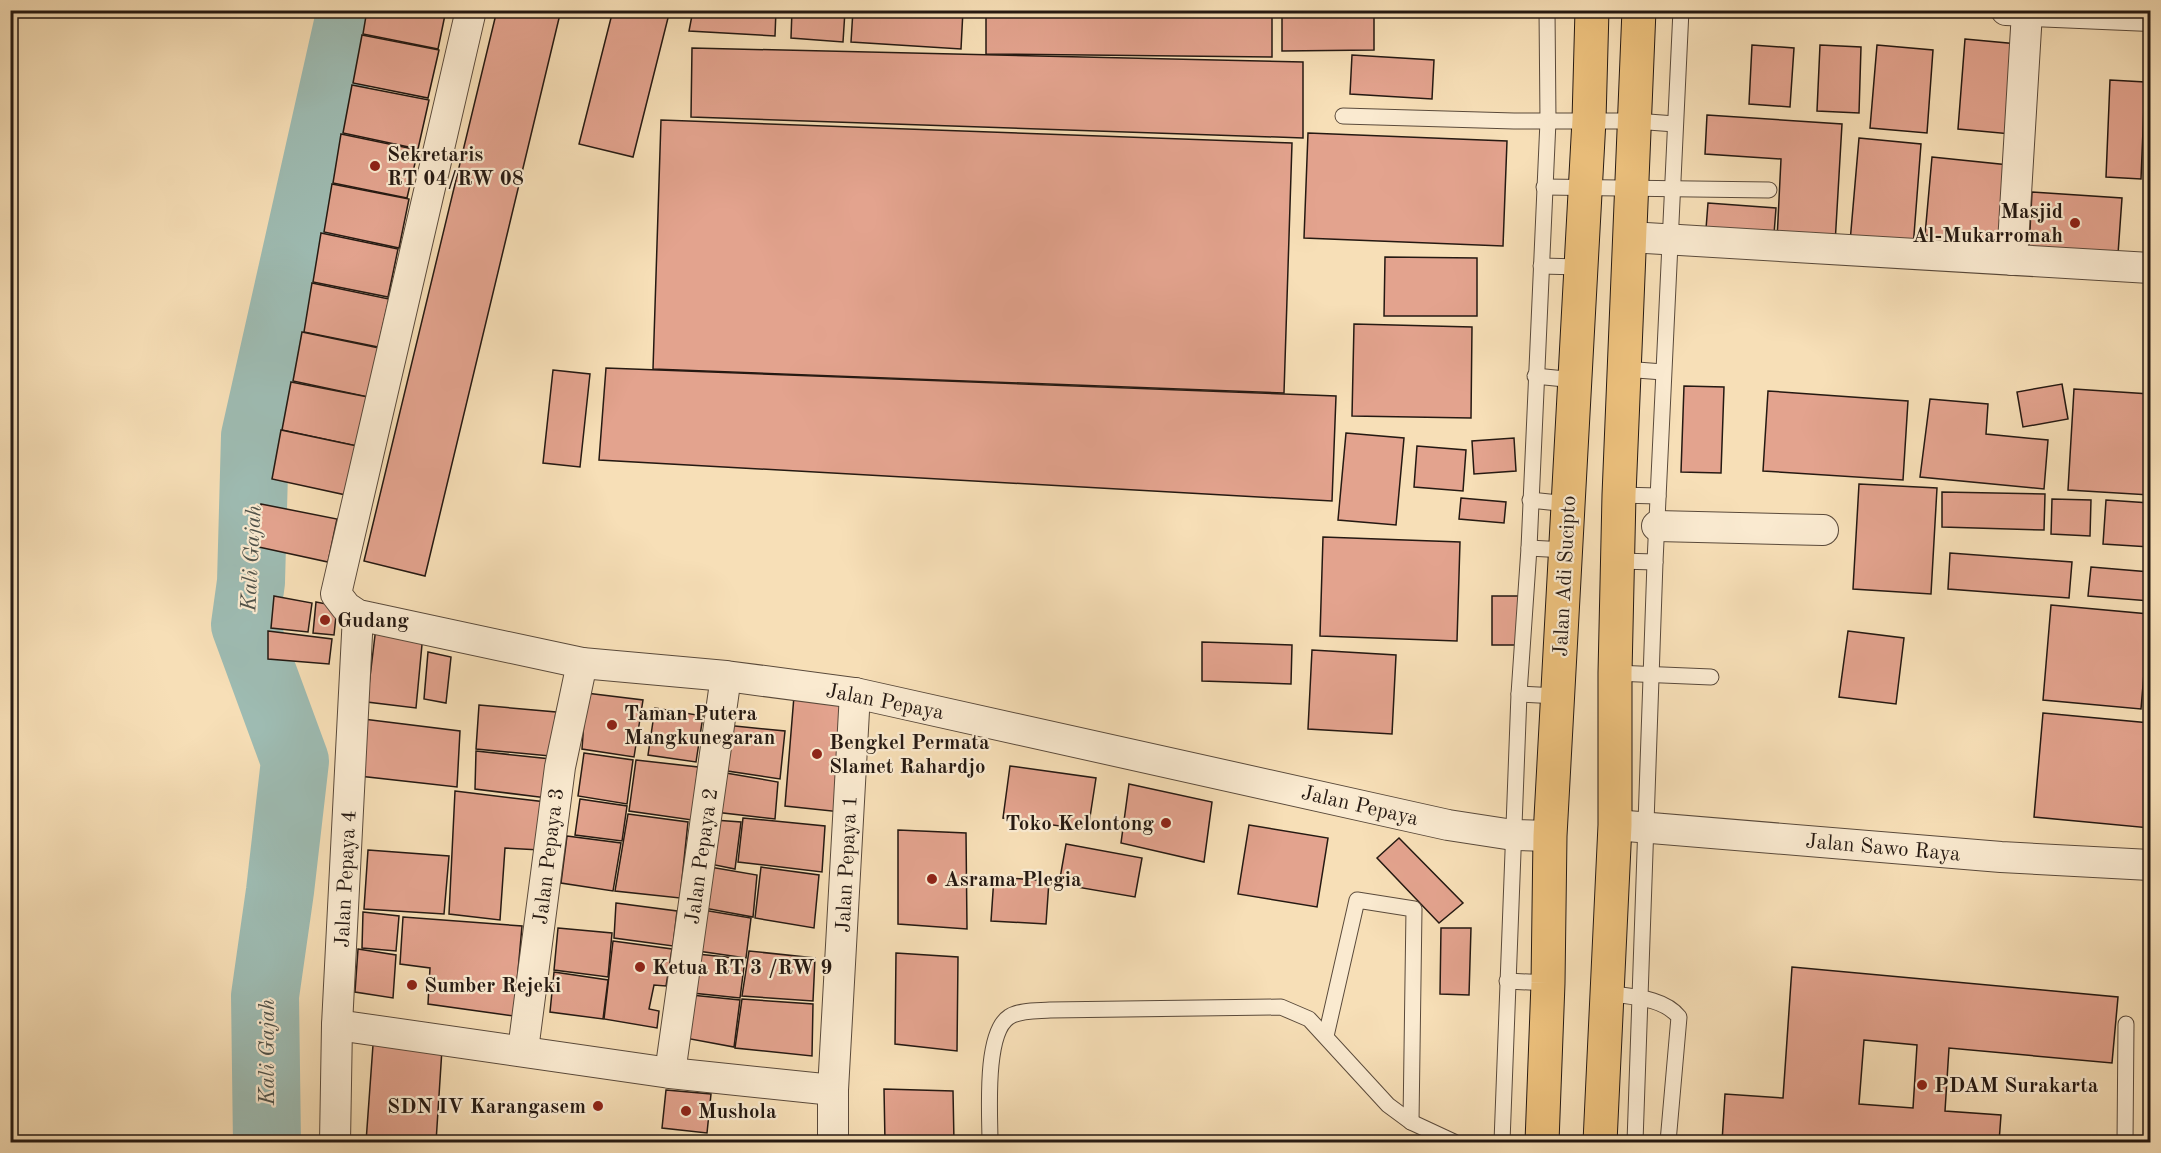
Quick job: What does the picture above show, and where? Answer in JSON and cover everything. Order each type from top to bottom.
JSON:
[{"type":"highway","name":"Jalan Adi Sucipto","points":[[1542,1143],[1548,983],[1550,836],[1589,120],[1592,10]]},
{"type":"highway","points":[[1600,1143],[1615,825],[1615,674],[1619,495],[1639,10]]},
{"type":"street","points":[[358,615],[336,594],[471,10]]},
{"type":"street","points":[[2012,260],[2017,11],[2151,15]]},
{"type":"street","points":[[1629,237],[2151,268]]},
{"type":"street","points":[[1657,526],[1823,530]]},
{"type":"street","name":"Jalan Pepaya","points":[[358,615],[582,663],[726,676],[855,693],[1448,825],[1513,835],[1550,836]]},
{"type":"street","name":"Jalan Pepaya 4","points":[[335,1143],[337,1025],[358,615]]},
{"type":"street","name":"Jalan Pepaya 3","points":[[523,1050],[560,767],[582,663]]},
{"type":"street","name":"Jalan Pepaya 2","points":[[670,1072],[726,676]]},
{"type":"street","name":"Jalan Pepaya 1","points":[[833,1143],[833,1090],[855,693]]},
{"type":"street","name":"Jalan Sawo Raya","points":[[1615,825],[2001,857],[2151,865]]},
{"type":"street","points":[[337,1025],[670,1072],[833,1090]]},
{"type":"lane","name":"Jalan Adi Sucipto","points":[[1502,1143],[1519,694],[1529,548],[1548,121],[1547,10]]},
{"type":"lane","points":[[1635,1143],[1655,562],[1681,10]]},
{"type":"lane","points":[[1343,116],[1635,121],[1675,124]]},
{"type":"lane","points":[[1544,187],[1769,190]]},
{"type":"lane","points":[[1540,266],[1580,267]]},
{"type":"lane","points":[[1624,369],[1663,372]]},
{"type":"lane","points":[[1535,376],[1575,380]]},
{"type":"lane","points":[[1619,495],[1658,496]]},
{"type":"lane","points":[[1530,500],[1568,504]]},
{"type":"lane","points":[[1529,548],[1565,550]]},
{"type":"lane","points":[[1619,561],[1655,562]]},
{"type":"lane","points":[[1615,674],[1711,677]]},
{"type":"lane","points":[[1519,694],[1557,696]]},
{"type":"lane","points":[[1326,1036],[1357,900],[1414,909],[1411,1122]]},
{"type":"lane","points":[[1507,981],[1548,983]]},
{"type":"lane","points":[[1607,993],[1650,1000],[1674,1011],[1678,1017],[1668,1143]]},
{"type":"lane","points":[[990,1143],[989,1083],[995,1043],[1000,1025],[1016,1013],[1050,1010],[1281,1007],[1309,1019],[1388,1105],[1411,1122],[1454,1143]]},
{"type":"lane","points":[[2125,1143],[2126,1024]]},
{"type":"building","points":[[367,10],[446,10],[438,49],[363,34]]},
{"type":"building","points":[[497,10],[561,10],[425,576],[364,561]]},
{"type":"building","points":[[613,10],[670,10],[633,157],[579,144]]},
{"type":"building","points":[[693,10],[776,10],[775,36],[689,31]]},
{"type":"building","points":[[792,10],[845,11],[843,42],[791,38]]},
{"type":"building","points":[[853,10],[963,10],[961,49],[851,42]]},
{"type":"building","points":[[986,10],[1272,10],[1272,57],[986,54]]},
{"type":"building","points":[[1282,10],[1374,10],[1374,50],[1282,51]]},
{"type":"building","points":[[362,35],[439,50],[428,98],[353,83]]},
{"type":"building","points":[[1965,39],[2018,44],[2011,134],[1958,129]]},
{"type":"building","points":[[1752,45],[1794,48],[1790,107],[1749,104]]},
{"type":"building","points":[[1820,45],[1861,47],[1859,113],[1817,111]]},
{"type":"building","points":[[1877,45],[1933,50],[1927,133],[1870,128]]},
{"type":"building","points":[[692,48],[1303,62],[1303,138],[691,117]]},
{"type":"building","points":[[1352,55],[1434,60],[1432,99],[1350,94]]},
{"type":"building","points":[[2110,80],[2145,82],[2141,179],[2106,177]]},
{"type":"building","points":[[352,85],[429,100],[418,149],[343,133]]},
{"type":"building","points":[[1707,115],[1842,124],[1835,244],[1777,240],[1781,159],[1705,154]]},
{"type":"building","points":[[661,120],[1292,143],[1284,393],[653,369]]},
{"type":"building","points":[[1308,133],[1507,141],[1503,246],[1304,238]]},
{"type":"building","name":"Sekretaris RT 04/RW 08","points":[[341,134],[418,150],[407,198],[333,183]]},
{"type":"building","points":[[1859,138],[1921,144],[1913,248],[1850,242]]},
{"type":"building","points":[[1932,157],[2009,165],[2001,243],[1925,235]]},
{"type":"building","points":[[332,184],[409,199],[399,248],[324,232]]},
{"type":"building","name":"Masjid Al-Mukarromah","points":[[2032,192],[2122,198],[2118,254],[2029,248]]},
{"type":"building","points":[[1708,203],[1776,208],[1774,234],[1706,229]]},
{"type":"building","points":[[321,233],[398,249],[388,297],[313,282]]},
{"type":"building","points":[[1385,257],[1477,258],[1477,316],[1384,316]]},
{"type":"building","points":[[312,283],[389,299],[378,347],[304,332]]},
{"type":"building","points":[[1354,324],[1472,327],[1471,418],[1352,416]]},
{"type":"building","points":[[302,332],[379,348],[368,397],[293,381]]},
{"type":"building","points":[[606,368],[1336,396],[1332,501],[599,460]]},
{"type":"building","points":[[553,370],[590,374],[580,467],[543,463]]},
{"type":"building","points":[[291,382],[368,397],[357,446],[282,430]]},
{"type":"building","points":[[2062,384],[2068,419],[2023,427],[2017,392]]},
{"type":"building","points":[[1684,386],[1724,387],[1721,473],[1681,472]]},
{"type":"building","points":[[2074,389],[2150,394],[2150,495],[2068,490]]},
{"type":"building","points":[[1768,391],[1908,401],[1903,480],[1763,471]]},
{"type":"building","points":[[1930,399],[1988,404],[1986,434],[2048,440],[2044,489],[1920,477]]},
{"type":"building","points":[[281,430],[357,446],[346,495],[272,479]]},
{"type":"building","points":[[1346,433],[1404,438],[1396,525],[1338,520]]},
{"type":"building","points":[[1514,438],[1516,471],[1474,474],[1472,441]]},
{"type":"building","points":[[1417,446],[1466,450],[1463,491],[1414,487]]},
{"type":"building","points":[[1859,484],[1937,488],[1931,594],[1853,589]]},
{"type":"building","points":[[1942,492],[2045,494],[2044,530],[1942,527]]},
{"type":"building","points":[[1461,498],[1506,502],[1504,523],[1459,519]]},
{"type":"building","points":[[2052,499],[2091,500],[2090,536],[2051,534]]},
{"type":"building","points":[[2106,500],[2150,503],[2150,547],[2103,544]]},
{"type":"building","points":[[261,504],[337,519],[328,562],[254,546]]},
{"type":"building","points":[[1323,537],[1460,542],[1457,641],[1320,636]]},
{"type":"building","points":[[1950,553],[2072,562],[2069,598],[1948,589]]},
{"type":"building","points":[[2091,567],[2150,572],[2150,601],[2088,596]]},
{"type":"building","points":[[274,596],[312,603],[308,632],[271,628]]},
{"type":"building","points":[[1492,596],[1519,596],[1519,645],[1492,645]]},
{"type":"building","name":"Gudang","points":[[316,602],[337,606],[334,635],[313,633]]},
{"type":"building","points":[[2051,605],[2149,614],[2141,709],[2043,700]]},
{"type":"building","points":[[376,627],[423,634],[416,708],[367,702]]},
{"type":"building","points":[[268,631],[332,639],[329,664],[268,659]]},
{"type":"building","points":[[1848,631],[1904,638],[1896,704],[1839,697]]},
{"type":"building","points":[[1202,642],[1292,645],[1291,684],[1202,681]]},
{"type":"building","points":[[1312,650],[1396,655],[1392,734],[1308,729]]},
{"type":"building","points":[[428,652],[451,657],[446,703],[424,699]]},
{"type":"building","name":"Taman Putera Mangkunegaran","points":[[586,693],[643,700],[634,757],[582,749]]},
{"type":"building","name":"Bengkel Permata Slamet Rahardjo","points":[[794,696],[848,702],[841,812],[785,806]]},
{"type":"building","points":[[479,705],[556,712],[550,756],[476,749]]},
{"type":"building","points":[[655,708],[703,716],[696,762],[648,755]]},
{"type":"building","points":[[2043,713],[2150,723],[2150,828],[2034,817]]},
{"type":"building","points":[[363,719],[460,731],[457,787],[359,776]]},
{"type":"building","points":[[725,725],[785,731],[780,779],[721,770]]},
{"type":"building","points":[[476,751],[551,759],[547,798],[475,789]]},
{"type":"building","points":[[584,753],[633,760],[627,804],[578,796]]},
{"type":"building","points":[[636,760],[698,767],[692,820],[629,811]]},
{"type":"building","points":[[1010,766],[1096,778],[1088,830],[1003,818]]},
{"type":"building","points":[[720,772],[778,782],[775,819],[715,812]]},
{"type":"building","name":"Toko Kelontong","points":[[1129,784],[1212,802],[1204,862],[1121,843]]},
{"type":"building","points":[[455,791],[546,802],[540,850],[505,848],[500,920],[449,914]]},
{"type":"building","points":[[580,799],[627,806],[622,841],[575,835]]},
{"type":"building","points":[[628,814],[688,822],[680,898],[615,891]]},
{"type":"building","points":[[743,818],[825,826],[822,872],[738,862]]},
{"type":"building","points":[[714,820],[741,822],[735,869],[710,864]]},
{"type":"building","points":[[1249,825],[1328,838],[1317,907],[1238,894]]},
{"type":"building","name":"Asrama Plegia","points":[[898,830],[966,833],[967,929],[898,924]]},
{"type":"building","points":[[567,836],[621,843],[613,891],[561,883]]},
{"type":"building","points":[[1399,838],[1463,903],[1439,923],[1377,858]]},
{"type":"building","points":[[1066,844],[1142,858],[1135,897],[1059,884]]},
{"type":"building","points":[[368,850],[449,856],[444,914],[364,909]]},
{"type":"building","points":[[710,867],[757,875],[753,917],[704,908]]},
{"type":"building","points":[[761,867],[819,875],[814,928],[755,918]]},
{"type":"building","points":[[994,877],[1049,881],[1046,924],[991,921]]},
{"type":"building","points":[[616,903],[677,911],[673,946],[614,938]]},
{"type":"building","points":[[703,910],[751,918],[746,958],[698,951]]},
{"type":"building","points":[[363,912],[399,916],[396,951],[362,948]]},
{"type":"building","points":[[403,917],[522,926],[514,1016],[428,1004],[430,968],[400,964]]},
{"type":"building","points":[[558,928],[612,933],[608,977],[554,970]]},
{"type":"building","points":[[1441,928],[1471,928],[1469,995],[1440,994]]},
{"type":"building","name":"Ketua RT 3 /RW 9","points":[[613,941],[672,949],[666,986],[654,985],[649,1009],[659,1011],[657,1028],[604,1019]]},
{"type":"building","points":[[358,949],[396,955],[393,998],[355,992]]},
{"type":"building","points":[[749,951],[815,958],[813,1001],[742,996]]},
{"type":"building","points":[[896,953],[958,957],[957,1051],[895,1044]]},
{"type":"building","points":[[697,954],[745,959],[740,998],[692,993]]},
{"type":"building","points":[[1792,967],[2118,997],[2112,1063],[1949,1048],[1945,1111],[2001,1115],[1999,1142],[1722,1142],[1725,1094],[1783,1098]],"holes":[[[1864,1040],[1917,1045],[1913,1108],[1859,1104]]]},
{"type":"building","points":[[554,972],[608,980],[603,1019],[550,1012]]},
{"type":"building","points":[[2148,994],[2150,994],[2150,1052],[2149,1052]]},
{"type":"building","points":[[691,995],[740,1000],[734,1047],[685,1038]]},
{"type":"building","points":[[742,999],[813,1004],[812,1056],[735,1048]]},
{"type":"building","points":[[373,1045],[442,1049],[436,1142],[366,1142]]},
{"type":"building","points":[[884,1089],[953,1091],[954,1142],[885,1142]]},
{"type":"building","name":"Mushola","points":[[666,1090],[711,1094],[707,1133],[662,1128]]},
{"type":"waterway","name":"Kali Gajah","points":[[267,1142],[265,996],[295,761],[245,625],[251,582],[255,436],[351,10]]},
{"type":"place","name":"Sekretaris RT 04/RW 08","points":[[375,166]]},
{"type":"place","name":"Masjid Al-Mukarromah","points":[[2075,223]]},
{"type":"place","name":"Gudang","points":[[325,620]]},
{"type":"place","name":"Taman Putera Mangkunegaran","points":[[612,725]]},
{"type":"place","name":"Bengkel Permata Slamet Rahardjo","points":[[817,754]]},
{"type":"place","name":"Toko Kelontong","points":[[1166,823]]},
{"type":"place","name":"Asrama Plegia","points":[[932,879]]},
{"type":"place","name":"Ketua RT 3 /RW 9","points":[[640,967]]},
{"type":"place","name":"Sumber Rejeki","points":[[412,985]]},
{"type":"place","name":"PDAM Surakarta","points":[[1922,1085]]},
{"type":"place","name":"SDN IV Karangasem","points":[[598,1106]]},
{"type":"place","name":"Mushola","points":[[686,1111]]}]
